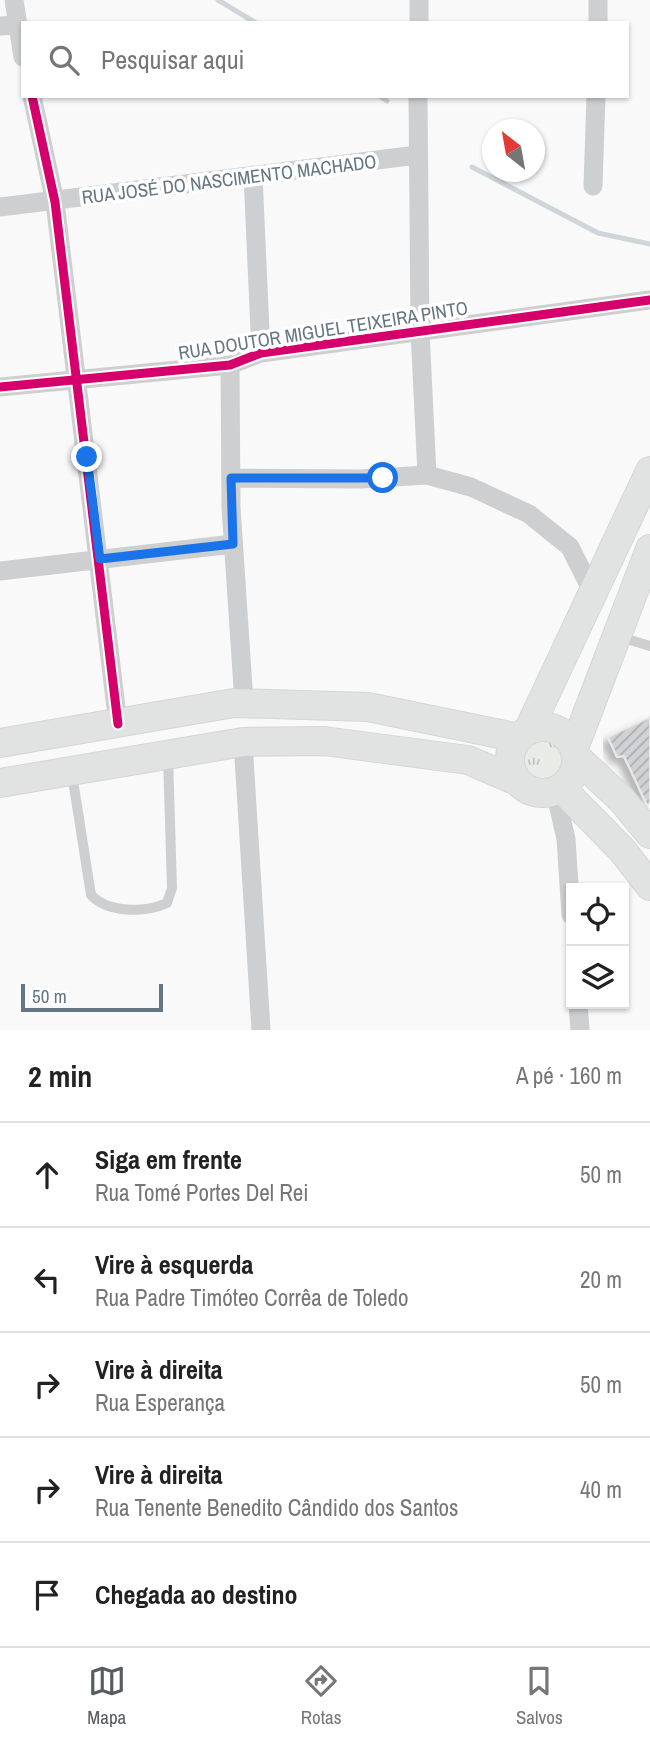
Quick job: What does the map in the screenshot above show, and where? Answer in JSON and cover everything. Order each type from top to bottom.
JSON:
[{"type":"main road","points":[[517,781],[510,764],[511,754],[524,734],[650,471]]},
{"type":"main road","points":[[0,783],[243,742],[324,741],[468,760],[517,781],[531,791],[558,789],[573,772],[575,753],[616,636],[649,555]]},
{"type":"main road","points":[[0,743],[244,703],[368,707],[524,734],[550,728],[568,739],[575,753],[621,799],[650,834]]},
{"type":"main road","points":[[558,789],[622,850],[650,886]]},
{"type":"street","points":[[13,0],[9,25],[21,52]]},
{"type":"street","points":[[419,0],[419,21]]},
{"type":"street","points":[[598,0],[598,21]]},
{"type":"street","points":[[32,98],[55,202],[118,724]]},
{"type":"street","points":[[418,98],[420,331],[427,475]]},
{"type":"street","points":[[593,186],[596,98]]},
{"type":"street","name":"RUA JOSÉ DO NASCIMENTO MACHADO","points":[[0,207],[417,155]]},
{"type":"street","points":[[253,175],[261,353]]},
{"type":"street","name":"RUA DOUTOR MIGUEL TEIXEIRA PINTO","points":[[0,387],[230,365],[261,353],[650,300]]},
{"type":"street","name":"RUA DOUTOR MIGUEL TEIXEIRA PINTO","points":[[625,305],[650,315]]},
{"type":"street","points":[[230,365],[233,544],[244,703]]},
{"type":"street","points":[[231,478],[361,479],[427,475],[471,487],[529,514],[570,547],[593,593]]},
{"type":"street","points":[[0,571],[233,544]]},
{"type":"street","points":[[243,742],[261,1030]]},
{"type":"street","points":[[558,789],[566,839],[569,883]]},
{"type":"street","points":[[566,839],[594,822]]},
{"type":"street","points":[[578,1009],[580,1030]]},
{"type":"lane","points":[[616,636],[650,646]]},
{"type":"lane","points":[[72,770],[91,895],[108,908],[154,909],[167,903],[172,888],[168,754]]},
{"type":"green space","points":[[544,736],[561,742],[567,759],[561,776],[544,782],[527,776],[521,759],[527,742]]},
{"type":"building","points":[[650,717],[650,804],[647,805],[624,756],[617,757],[608,737]]},
{"type":"waterway","points":[[218,0],[253,21]]},
{"type":"waterway","points":[[382,98],[387,101]]},
{"type":"waterway","points":[[472,167],[598,233],[650,244]]},
{"type":"cycle path","points":[[32,98],[55,202],[118,724]]},
{"type":"cycle path","points":[[0,387],[230,365],[261,353],[650,300]]},
{"type":"route","points":[[87,457],[100,559],[233,544],[231,478],[383,478]]}]
